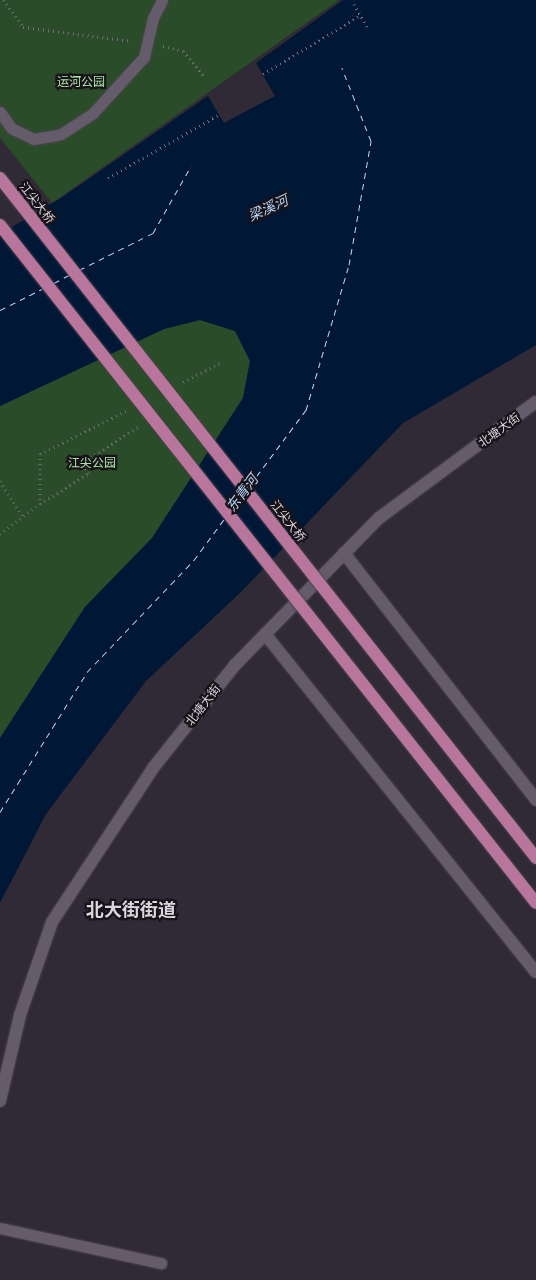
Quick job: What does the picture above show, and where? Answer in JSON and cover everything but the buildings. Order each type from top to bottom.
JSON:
[{"type":"main road","name":"江尖大桥","points":[[0,178],[536,858]]},
{"type":"main road","points":[[0,225],[151,419],[536,903]]},
{"type":"main road","name":"北塘大街","points":[[0,1101],[20,1015],[52,922],[153,768],[235,665],[379,518],[536,402]]},
{"type":"main road","points":[[344,553],[536,800]]},
{"type":"main road","points":[[265,634],[536,972]]},
{"type":"lane","points":[[0,112],[11,128],[34,139],[61,134],[93,113],[144,57],[162,0]]},
{"type":"lane","points":[[0,1228],[161,1263]]},
{"type":"path","points":[[3,0],[23,27],[147,43],[183,51],[205,77]]},
{"type":"path","points":[[354,4],[368,28]]},
{"type":"path","points":[[263,74],[361,15]]},
{"type":"path","points":[[108,178],[220,114]]},
{"type":"path","points":[[177,385],[220,362]]},
{"type":"path","points":[[40,504],[40,454],[134,407]]},
{"type":"path","points":[[0,534],[40,504],[89,473],[82,463],[151,419]]},
{"type":"path","points":[[0,481],[23,516]]},
{"type":"green space","name":"运河公园","points":[[0,0],[339,0],[52,203],[0,138]]},
{"type":"green space","name":"江尖公园","points":[[200,320],[235,331],[250,361],[243,398],[152,538],[85,607],[0,738],[0,406],[164,329]]},
{"type":"water","points":[[343,0],[536,0],[536,345],[403,423],[240,593],[146,681],[46,814],[0,903],[0,738],[85,607],[152,538],[243,398],[250,361],[235,331],[200,320],[164,329],[0,406],[0,234],[61,198],[208,96],[224,123],[275,96],[256,63]]},
{"type":"ferry route","points":[[250,485],[306,410],[349,265],[371,141],[342,68]]},
{"type":"ferry route","points":[[79,270],[153,233],[191,166]]},
{"type":"ferry route","points":[[54,283],[69,275]]},
{"type":"ferry route","points":[[0,310],[42,289]]},
{"type":"ferry route","points":[[232,509],[242,496]]},
{"type":"ferry route","points":[[0,812],[87,672],[194,560],[225,518]]},
{"type":"district","name":"北大街街道","points":[[131,909]]},
{"type":"water label","name":"梁溪河","points":[[268,208]]},
{"type":"water label","name":"东青河","points":[[242,493]]}]
